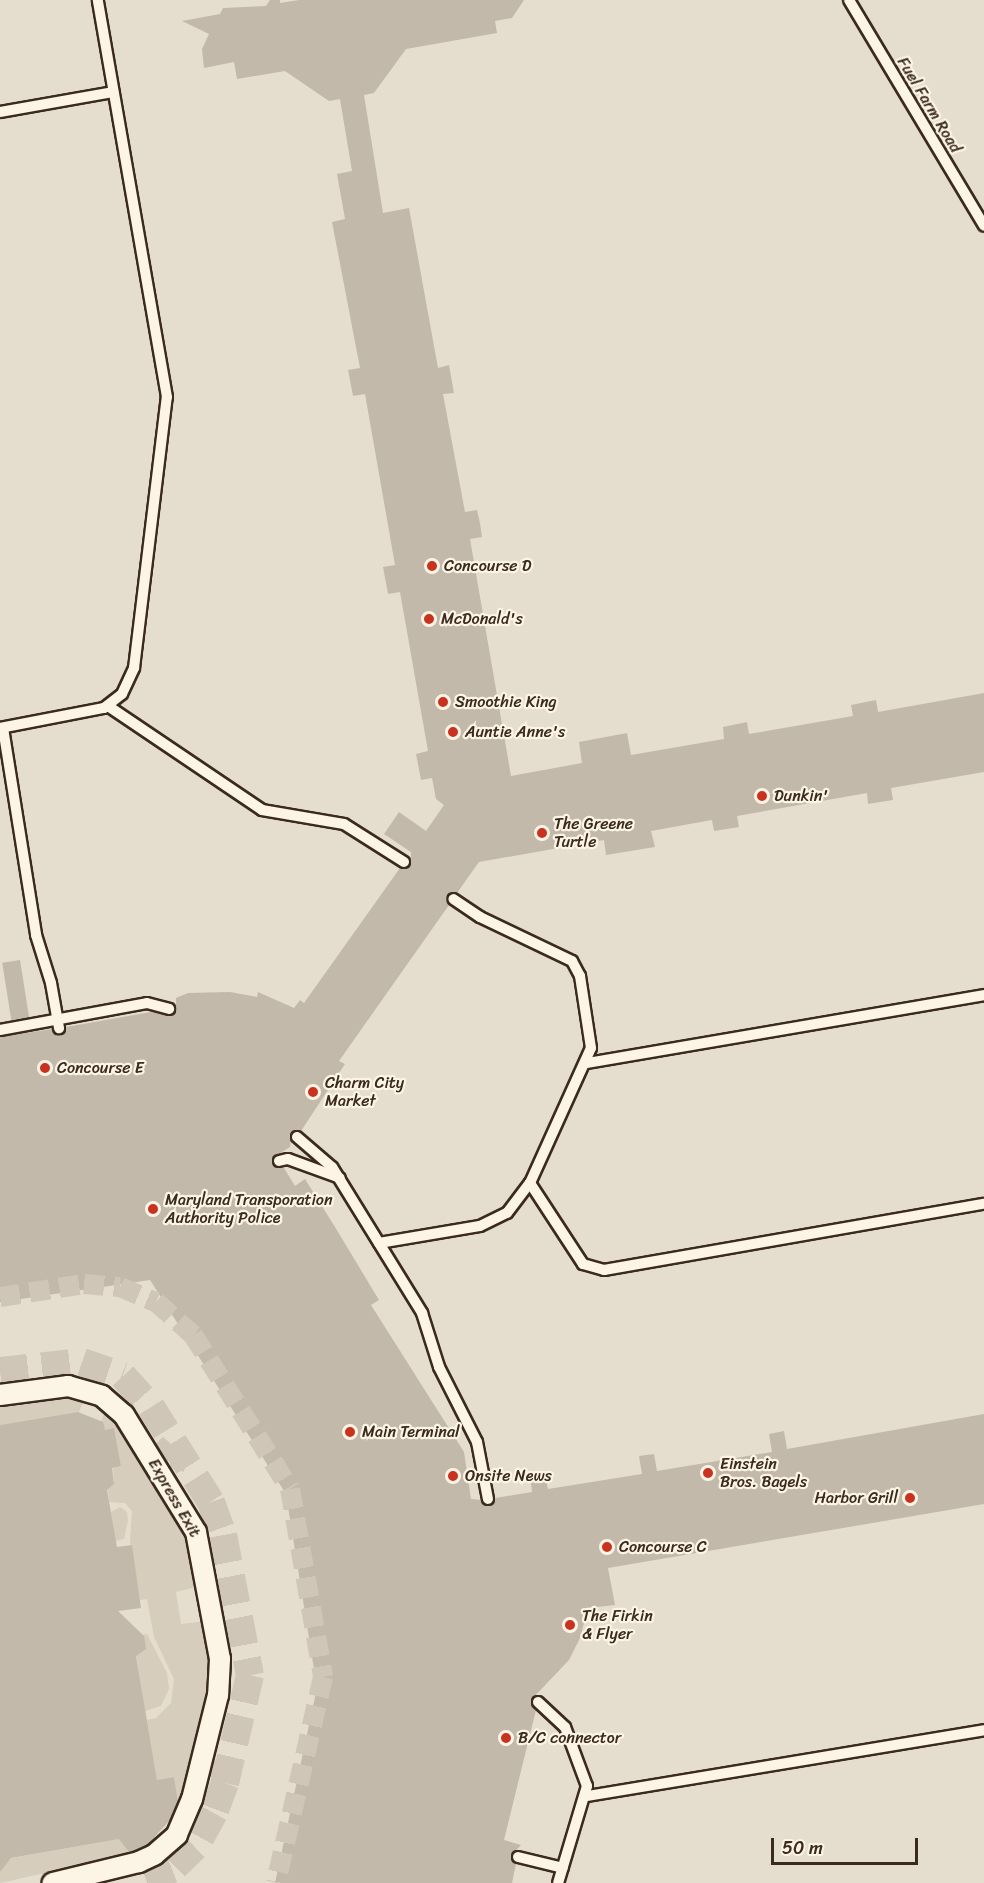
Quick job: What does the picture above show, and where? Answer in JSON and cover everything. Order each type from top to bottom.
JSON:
[{"type":"street","name":"Express Exit","points":[[0,1395],[68,1386],[127,1406],[156,1444]]},
{"type":"street","name":"Express Exit","points":[[107,1399],[124,1415],[196,1532],[220,1659],[222,1711],[212,1752],[214,1761]]},
{"type":"street","name":"Express Exit","points":[[53,1883],[139,1862],[154,1855],[177,1834],[192,1799],[220,1682]]},
{"type":"lane","points":[[59,1024],[36,935],[2,728],[86,714],[108,706],[126,688],[134,668],[167,405],[98,0]]},
{"type":"lane","name":"Fuel Farm Road","points":[[849,0],[984,226]]},
{"type":"lane","points":[[0,112],[113,92]]},
{"type":"lane","points":[[108,706],[262,810],[350,827],[404,862]]},
{"type":"lane","points":[[378,1242],[491,1223],[507,1213],[530,1183],[587,1063],[591,1036],[575,964],[480,917],[453,899]]},
{"type":"lane","points":[[587,1063],[984,995]]},
{"type":"lane","points":[[0,1030],[59,1024],[154,1002],[169,1009]]},
{"type":"lane","points":[[297,1137],[327,1161],[340,1178],[422,1313],[439,1367],[471,1426],[481,1454],[488,1499]]},
{"type":"lane","points":[[279,1161],[288,1159],[340,1178]]},
{"type":"lane","points":[[530,1183],[583,1264],[604,1270],[984,1204]]},
{"type":"lane","points":[[538,1702],[559,1719],[584,1776],[587,1796],[558,1883]]},
{"type":"lane","points":[[587,1796],[984,1730]]},
{"type":"lane","points":[[518,1857],[563,1868]]},
{"type":"shaded area","points":[[0,0],[984,0],[984,1883],[0,1883]]},
{"type":"shaded area","points":[[58,1394],[85,1398],[79,1412],[0,1425],[0,1404]]},
{"type":"shaded area","points":[[106,1409],[182,1521],[194,1555],[190,1556],[196,1587],[176,1592],[181,1624],[206,1621],[214,1671],[180,1811],[174,1777],[157,1780],[147,1720],[156,1718],[171,1703],[174,1679],[154,1637],[147,1599],[140,1600],[130,1540],[132,1511],[125,1503],[109,1502],[108,1489],[114,1483],[113,1468],[121,1466],[114,1429],[105,1430],[101,1422]]},
{"type":"shaded area","points":[[120,1507],[127,1512],[128,1521],[124,1539],[115,1541],[111,1512]]},
{"type":"shaded area","points":[[147,1634],[167,1673],[169,1689],[161,1706],[145,1711],[136,1653],[145,1650],[143,1635]]},
{"type":"shaded area","points":[[153,1835],[159,1841],[144,1851],[0,1883],[0,1868],[7,1859],[124,1838],[128,1852],[142,1851],[144,1839]]},
{"type":"building","points":[[270,0],[280,0],[280,3],[299,0],[524,0],[512,18],[495,21],[497,33],[406,49],[374,93],[364,95],[383,213],[409,208],[438,368],[449,365],[454,393],[443,394],[465,512],[477,510],[480,523],[482,537],[470,539],[511,776],[582,763],[579,742],[627,733],[631,755],[724,739],[723,727],[747,722],[749,734],[853,716],[851,705],[876,700],[878,712],[984,693],[984,772],[891,788],[893,800],[868,804],[867,793],[737,816],[739,827],[714,831],[712,820],[651,831],[655,847],[606,855],[604,840],[479,862],[457,893],[447,895],[449,905],[339,1061],[345,1064],[301,1131],[292,1132],[290,1147],[272,1158],[273,1166],[284,1168],[295,1186],[305,1179],[335,1227],[379,1300],[371,1305],[464,1452],[471,1499],[481,1500],[485,1506],[492,1505],[495,1498],[532,1492],[530,1474],[544,1472],[548,1489],[642,1474],[639,1456],[654,1454],[657,1471],[772,1452],[769,1434],[784,1431],[787,1449],[984,1414],[984,1504],[608,1568],[615,1605],[588,1608],[580,1638],[569,1660],[531,1700],[536,1710],[504,1840],[521,1845],[511,1856],[516,1864],[512,1883],[275,1883],[317,1688],[286,1494],[150,1280],[0,1302],[0,1037],[52,1029],[60,1035],[66,1027],[151,1012],[170,1016],[176,1012],[176,998],[188,993],[230,992],[257,997],[258,992],[294,1008],[300,1000],[304,1003],[400,868],[411,865],[411,852],[384,834],[399,812],[426,831],[444,805],[436,799],[432,778],[421,780],[416,754],[428,751],[400,592],[388,594],[383,567],[395,565],[365,394],[353,396],[348,370],[360,368],[332,222],[345,219],[337,174],[352,171],[340,99],[329,101],[285,71],[237,79],[234,62],[204,68],[202,49],[209,34],[182,21],[220,14],[223,8],[266,6]]},
{"type":"building","points":[[20,960],[29,1017],[11,1020],[2,963]]},
{"type":"building","points":[[78,1412],[103,1422],[105,1430],[114,1428],[121,1466],[112,1468],[114,1484],[107,1490],[117,1547],[132,1545],[141,1608],[118,1611],[144,1636],[146,1649],[136,1656],[157,1780],[174,1777],[178,1801],[171,1819],[146,1846],[135,1851],[129,1852],[119,1839],[11,1858],[0,1872],[0,1425]]},
{"type":"tunnel","points":[[0,1297],[84,1284],[120,1287],[156,1302],[193,1335],[290,1489],[323,1677],[276,1883]]},
{"type":"tunnel","points":[[0,1371],[82,1362],[123,1376],[151,1407],[211,1502],[223,1535],[250,1675],[225,1783],[214,1813],[195,1847],[172,1869],[137,1883]]},
{"type":"tunnel","points":[[156,1444],[172,1458],[186,1462]]},
{"type":"tunnel","points":[[214,1761],[225,1783]]},
{"type":"place","name":"Concourse D","points":[[432,566]]},
{"type":"place","name":"McDonald's","points":[[429,619]]},
{"type":"place","name":"Smoothie King","points":[[443,702]]},
{"type":"place","name":"Auntie Anne's","points":[[453,732]]},
{"type":"place","name":"Dunkin'","points":[[762,796]]},
{"type":"place","name":"The Greene Turtle","points":[[542,833]]},
{"type":"place","name":"Concourse E","points":[[45,1068]]},
{"type":"place","name":"Charm City Market","points":[[313,1092]]},
{"type":"place","name":"Maryland Transporation Authority Police","points":[[153,1209]]},
{"type":"place","name":"Main Terminal","points":[[350,1432]]},
{"type":"place","name":"Einstein Bros. Bagels","points":[[708,1473]]},
{"type":"place","name":"Onsite News","points":[[453,1476]]},
{"type":"place","name":"Harbor Grill","points":[[910,1498]]},
{"type":"place","name":"Concourse C","points":[[607,1547]]},
{"type":"place","name":"The Firkin & Flyer","points":[[570,1625]]},
{"type":"place","name":"B/C connector","points":[[506,1738]]}]
